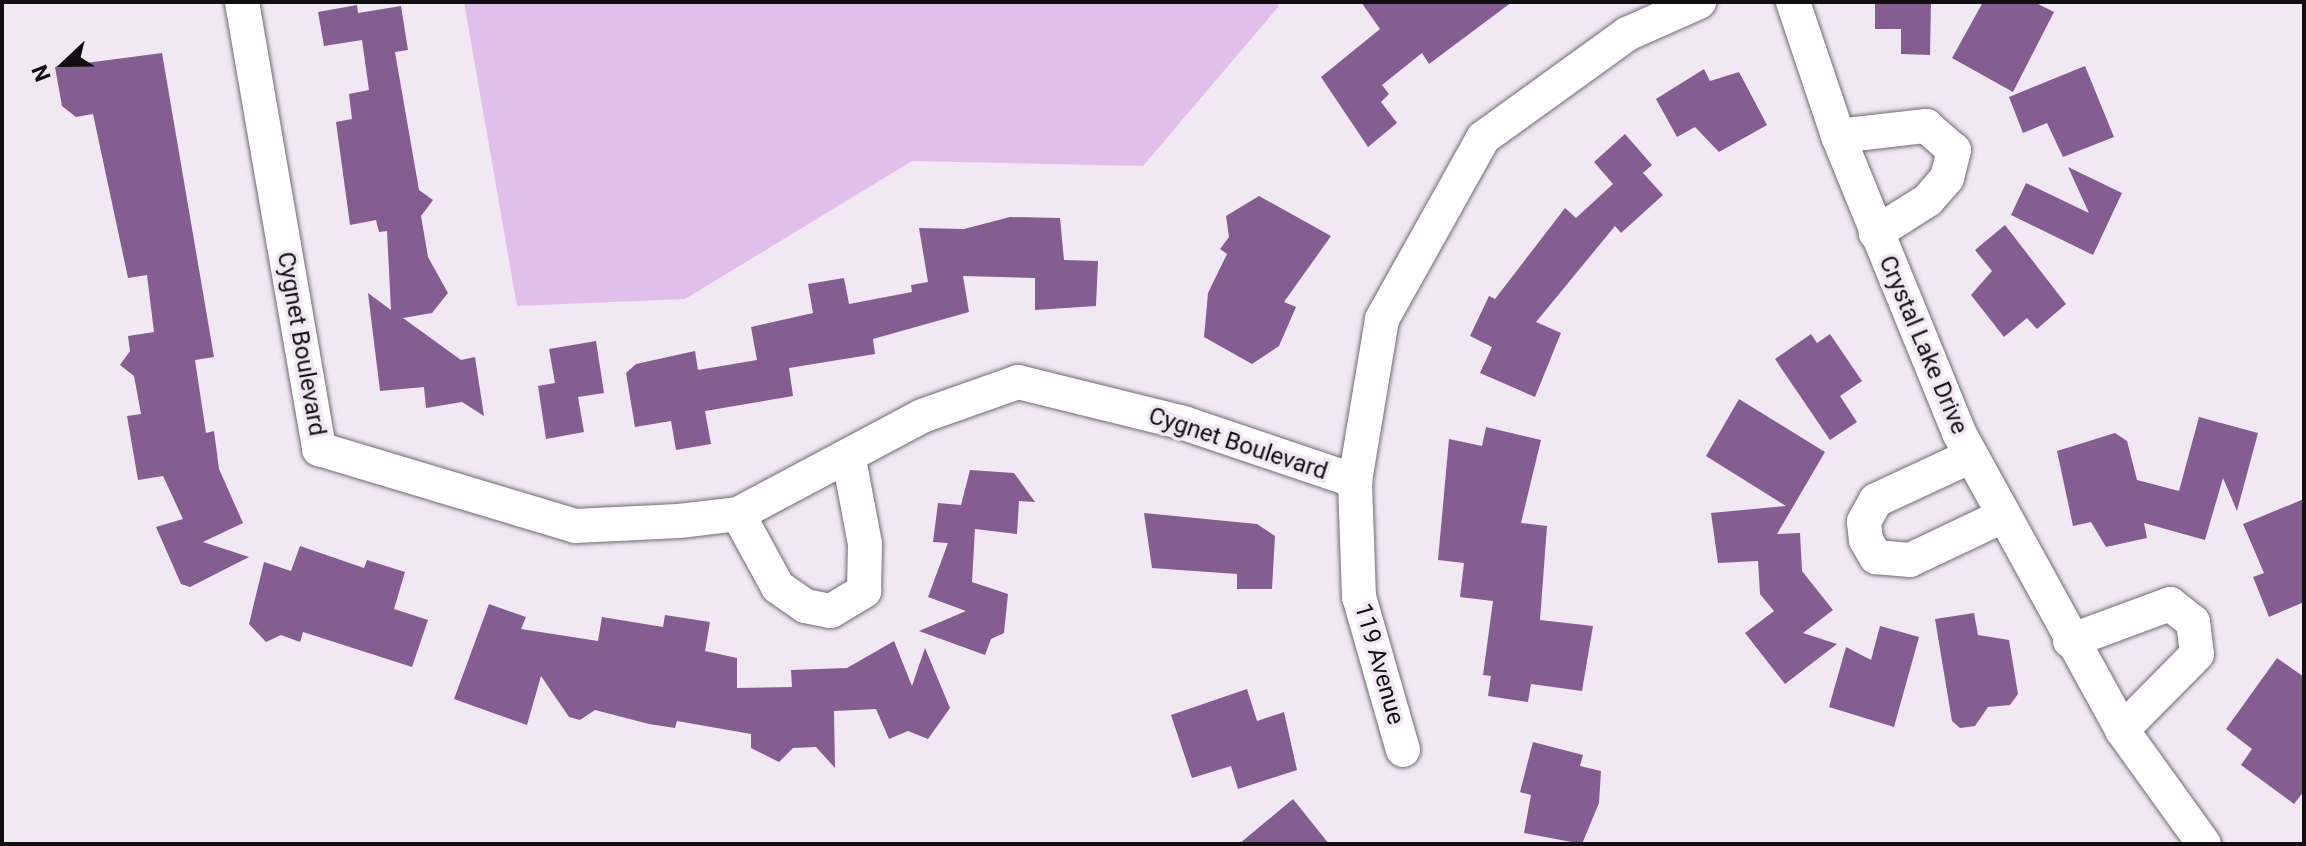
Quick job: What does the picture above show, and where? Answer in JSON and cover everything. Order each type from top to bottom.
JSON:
[{"type":"street","name":"Cygnet Boulevard","points":[[242,2],[319,449],[575,526],[738,514],[849,459],[955,401],[1018,382],[1184,423],[1355,481],[1382,319],[1483,138],[1627,34],[1699,2]]},
{"type":"street","name":"Crystal Lake Drive","points":[[1793,2],[1838,136],[1876,233],[1971,456],[2070,641],[2122,730],[2204,844]]},
{"type":"street","name":"Crystal Lake Drive","points":[[1838,136],[1926,126],[1954,150],[1947,178],[1928,200],[1876,233]]},
{"type":"street","name":"Crystal Lake Drive","points":[[1971,456],[1876,500],[1864,522],[1866,540],[1876,557],[1910,560],[2003,516]]},
{"type":"street","points":[[738,514],[778,587],[805,606],[831,611],[864,591],[865,544],[849,459]]},
{"type":"street","name":"119 Avenue","points":[[1355,481],[1359,597],[1403,750]]},
{"type":"street","points":[[2070,641],[2170,604],[2193,622],[2197,654],[2122,730]]},
{"type":"shaded area","points":[[464,2],[1276,2],[1279,6],[1143,166],[912,161],[685,299],[517,306]]},
{"type":"building","points":[[1361,2],[1512,2],[1429,64],[1422,53],[1382,85],[1389,94],[1381,102],[1397,123],[1368,147],[1321,77],[1380,29]]},
{"type":"building","points":[[1875,2],[1931,2],[1930,55],[1901,54],[1901,29],[1875,29]]},
{"type":"building","points":[[1983,2],[2034,2],[2054,12],[2013,92],[1952,58]]},
{"type":"building","points":[[357,5],[358,13],[401,6],[408,50],[395,52],[419,190],[433,200],[421,216],[428,257],[448,293],[432,313],[403,318],[461,360],[475,357],[484,416],[462,402],[426,408],[424,387],[380,391],[368,293],[391,310],[387,231],[379,232],[376,220],[350,225],[336,122],[352,119],[349,94],[369,90],[362,40],[324,46],[318,12]]},
{"type":"building","points":[[162,53],[214,357],[195,360],[206,433],[214,431],[219,469],[243,523],[203,542],[249,557],[190,587],[181,584],[156,527],[183,519],[163,476],[138,480],[127,416],[141,414],[134,376],[120,365],[130,351],[128,336],[154,332],[147,275],[128,278],[93,114],[76,117],[62,106],[55,67]]},
{"type":"building","points":[[2085,66],[2114,137],[2063,157],[2047,123],[2023,133],[2009,97]]},
{"type":"building","points":[[1704,69],[1710,81],[1739,72],[1767,125],[1719,152],[1695,127],[1677,137],[1656,99]]},
{"type":"building","points":[[1625,134],[1652,165],[1643,173],[1663,195],[1621,233],[1615,226],[1536,322],[1561,333],[1535,397],[1480,373],[1492,347],[1470,336],[1489,296],[1495,299],[1565,208],[1576,218],[1613,184],[1594,162]]},
{"type":"building","points":[[2068,167],[2122,193],[2093,255],[2011,215],[2026,183],[2089,213]]},
{"type":"building","points":[[1259,196],[1331,236],[1284,302],[1296,307],[1279,346],[1252,364],[1204,337],[1208,293],[1227,254],[1220,249],[1229,237],[1226,216]]},
{"type":"building","points":[[1010,217],[1060,218],[1064,260],[1098,261],[1096,306],[1035,310],[1035,278],[963,276],[969,312],[873,339],[875,354],[789,368],[793,396],[705,411],[711,444],[676,450],[671,421],[635,427],[626,373],[636,364],[695,351],[698,370],[757,360],[751,327],[813,313],[808,284],[844,278],[849,304],[912,292],[911,285],[928,282],[919,228],[964,229]]},
{"type":"building","points":[[2005,225],[2066,304],[2037,329],[2027,318],[2004,337],[1971,295],[1992,271],[1975,250]]},
{"type":"building","points":[[1811,334],[1817,343],[1830,334],[1862,381],[1840,396],[1857,422],[1830,440],[1775,359]]},
{"type":"building","points":[[596,341],[604,393],[578,397],[584,432],[546,439],[538,386],[555,383],[549,349]]},
{"type":"building","points":[[1739,399],[1825,452],[1777,534],[1800,533],[1802,571],[1833,610],[1803,633],[1837,644],[1785,684],[1745,633],[1774,611],[1760,594],[1758,561],[1718,563],[1711,513],[1786,506],[1706,456]]},
{"type":"building","points":[[2199,417],[2258,433],[2237,511],[2223,478],[2205,540],[2144,523],[2147,538],[2106,547],[2091,522],[2073,526],[2057,451],[2115,433],[2127,441],[2137,480],[2179,491]]},
{"type":"building","points":[[1486,427],[1541,440],[1521,523],[1547,526],[1540,620],[1593,626],[1582,691],[1531,684],[1528,702],[1488,696],[1491,676],[1483,675],[1493,601],[1460,597],[1464,563],[1438,560],[1449,439],[1482,446]]},
{"type":"building","points":[[970,470],[1014,473],[1035,502],[1019,501],[1017,534],[975,529],[972,582],[1008,594],[1004,633],[991,639],[985,655],[919,631],[966,611],[928,597],[948,543],[933,542],[938,503],[961,505]]},
{"type":"building","points":[[2304,499],[2304,602],[2269,617],[2253,577],[2264,573],[2243,524]]},
{"type":"building","points":[[1144,513],[1257,524],[1275,536],[1272,589],[1237,589],[1237,574],[1152,568]]},
{"type":"building","points":[[300,546],[364,568],[367,560],[405,572],[394,609],[428,620],[412,667],[303,632],[300,642],[281,635],[266,642],[249,624],[264,562],[291,571]]},
{"type":"building","points":[[489,604],[526,617],[521,629],[598,641],[602,617],[663,627],[665,615],[710,622],[705,651],[737,658],[737,688],[792,687],[791,670],[847,668],[894,641],[912,686],[925,648],[950,708],[928,739],[908,731],[889,739],[876,709],[834,711],[835,768],[816,747],[793,748],[779,762],[751,748],[751,734],[677,721],[675,728],[649,724],[595,710],[580,720],[569,717],[541,676],[527,725],[454,699]]},
{"type":"building","points":[[1974,613],[1978,635],[2009,640],[2018,694],[2010,705],[1988,707],[1975,726],[1960,728],[1952,721],[1935,619]]},
{"type":"building","points":[[1880,626],[1919,637],[1894,727],[1829,707],[1846,647],[1871,660]]},
{"type":"building","points":[[2277,658],[2304,677],[2304,791],[2294,804],[2241,765],[2252,749],[2226,729]]},
{"type":"building","points":[[1247,689],[1257,721],[1284,712],[1297,770],[1238,789],[1231,766],[1192,778],[1171,715]]},
{"type":"building","points":[[1533,742],[1583,755],[1580,766],[1601,771],[1599,803],[1582,844],[1524,833],[1531,795],[1520,792]]},
{"type":"building","points":[[1293,799],[1329,844],[1239,844]]}]
